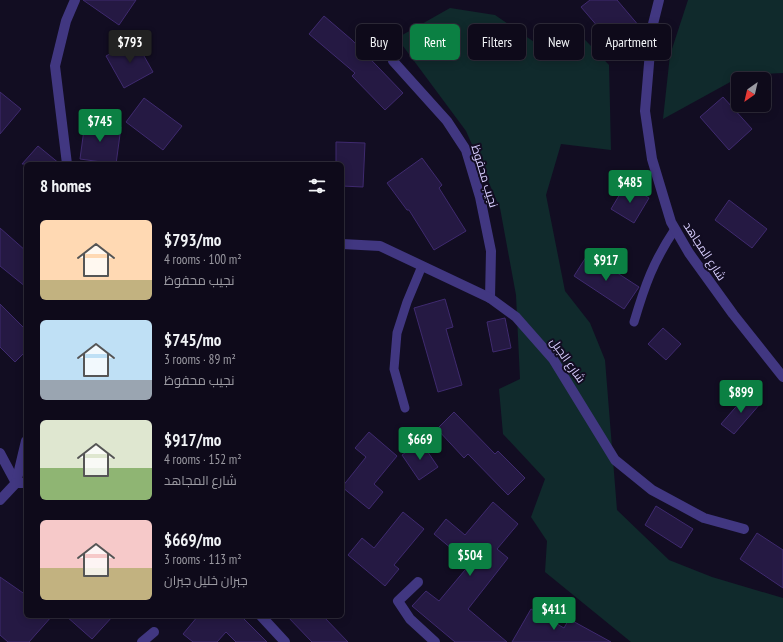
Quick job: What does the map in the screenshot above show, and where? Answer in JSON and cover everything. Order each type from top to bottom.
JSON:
[{"type":"street","points":[[67,162],[55,66],[66,21],[75,0]]},
{"type":"street","name":"شارع المجاهد","points":[[659,0],[652,28],[645,111],[652,159],[671,222],[689,253],[732,314],[783,377]]},
{"type":"street","name":"نجيب محفوظ","points":[[393,61],[446,121],[466,150],[480,197],[491,252],[490,298]]},
{"type":"street","name":"شارع الجبل","points":[[344,244],[380,246],[490,298],[516,317],[553,359],[615,460],[652,490],[704,518],[744,529]]},
{"type":"street","points":[[0,453],[21,483]]},
{"type":"street","points":[[0,500],[21,483],[24,458]]},
{"type":"street","points":[[418,582],[398,601],[410,619],[435,642]]},
{"type":"street","points":[[263,618],[285,642]]},
{"type":"street","points":[[142,642],[154,632]]},
{"type":"lane","points":[[634,322],[647,279],[661,250],[675,230]]},
{"type":"lane","points":[[405,408],[394,369],[397,333],[406,302],[422,266]]},
{"type":"green space","points":[[688,0],[783,0],[783,73],[731,72],[731,82],[663,119],[671,52]]},
{"type":"green space","points":[[450,8],[495,15],[508,24],[468,24],[468,60],[526,60],[526,36],[534,42],[534,60],[584,60],[584,39],[592,47],[592,60],[604,60],[609,65],[611,150],[561,144],[546,195],[565,291],[590,323],[605,360],[617,510],[669,560],[712,577],[783,598],[783,642],[631,642],[545,572],[547,541],[531,517],[545,479],[503,434],[499,389],[520,379],[516,295],[500,208],[466,131],[413,60],[460,60],[460,24],[422,24]]},
{"type":"green space","points":[[410,31],[410,56],[402,45],[402,35]]},
{"type":"building","points":[[83,0],[136,0],[119,25]]},
{"type":"building","points":[[590,0],[617,0],[637,24],[596,24],[581,7]]},
{"type":"building","points":[[324,16],[356,44],[356,60],[371,60],[403,93],[385,110],[352,76],[355,73],[309,34]]},
{"type":"building","points":[[135,40],[153,72],[124,88],[106,56]]},
{"type":"building","points":[[0,92],[21,109],[0,134]]},
{"type":"building","points":[[723,97],[731,106],[731,112],[737,112],[752,129],[729,150],[700,117]]},
{"type":"building","points":[[144,98],[182,126],[163,150],[126,122]]},
{"type":"building","points":[[85,122],[121,127],[116,162],[102,162],[80,159]]},
{"type":"building","points":[[336,142],[365,143],[363,187],[344,186],[344,162],[336,162]]},
{"type":"building","points":[[38,146],[58,162],[24,162],[24,164],[22,164]]},
{"type":"building","points":[[422,158],[442,185],[439,188],[466,231],[434,250],[409,210],[407,210],[387,183]]},
{"type":"building","points":[[626,184],[649,198],[634,223],[611,209]]},
{"type":"building","points":[[729,200],[767,229],[752,248],[715,220]]},
{"type":"building","points":[[0,228],[24,249],[24,285],[0,266]]},
{"type":"building","points":[[588,254],[639,287],[624,309],[574,276]]},
{"type":"building","points":[[445,299],[453,327],[446,329],[462,385],[438,392],[414,308]]},
{"type":"building","points":[[0,304],[24,328],[24,353],[15,362],[0,347]]},
{"type":"building","points":[[505,318],[511,348],[493,352],[487,322]]},
{"type":"building","points":[[663,328],[681,344],[666,360],[648,344]]},
{"type":"building","points":[[748,393],[760,404],[734,434],[721,424]]},
{"type":"building","points":[[454,412],[495,454],[498,451],[525,478],[508,495],[468,454],[464,458],[437,429]]},
{"type":"building","points":[[369,432],[397,456],[374,484],[383,492],[369,509],[344,489],[344,484],[366,457],[355,448]]},
{"type":"building","points":[[421,442],[438,467],[419,480],[402,455]]},
{"type":"building","points":[[493,502],[518,524],[497,549],[508,558],[468,609],[507,642],[455,642],[412,606],[426,591],[439,601],[470,564],[434,534],[446,519],[465,535]]},
{"type":"building","points":[[656,506],[693,529],[681,548],[645,525]]},
{"type":"building","points":[[403,512],[424,529],[394,565],[399,569],[385,586],[348,555],[362,538],[374,548]]},
{"type":"building","points":[[757,533],[783,550],[783,588],[740,559]]},
{"type":"building","points":[[0,577],[24,594],[24,618],[50,618],[29,642],[8,642],[0,635]]},
{"type":"building","points":[[531,609],[564,628],[569,619],[611,642],[512,642]]},
{"type":"building","points":[[68,618],[111,618],[92,639]]},
{"type":"building","points":[[196,618],[243,618],[267,642],[236,642],[226,632],[217,642],[193,642],[183,634]]},
{"type":"building","points":[[289,618],[325,618],[348,642],[312,642]]}]
